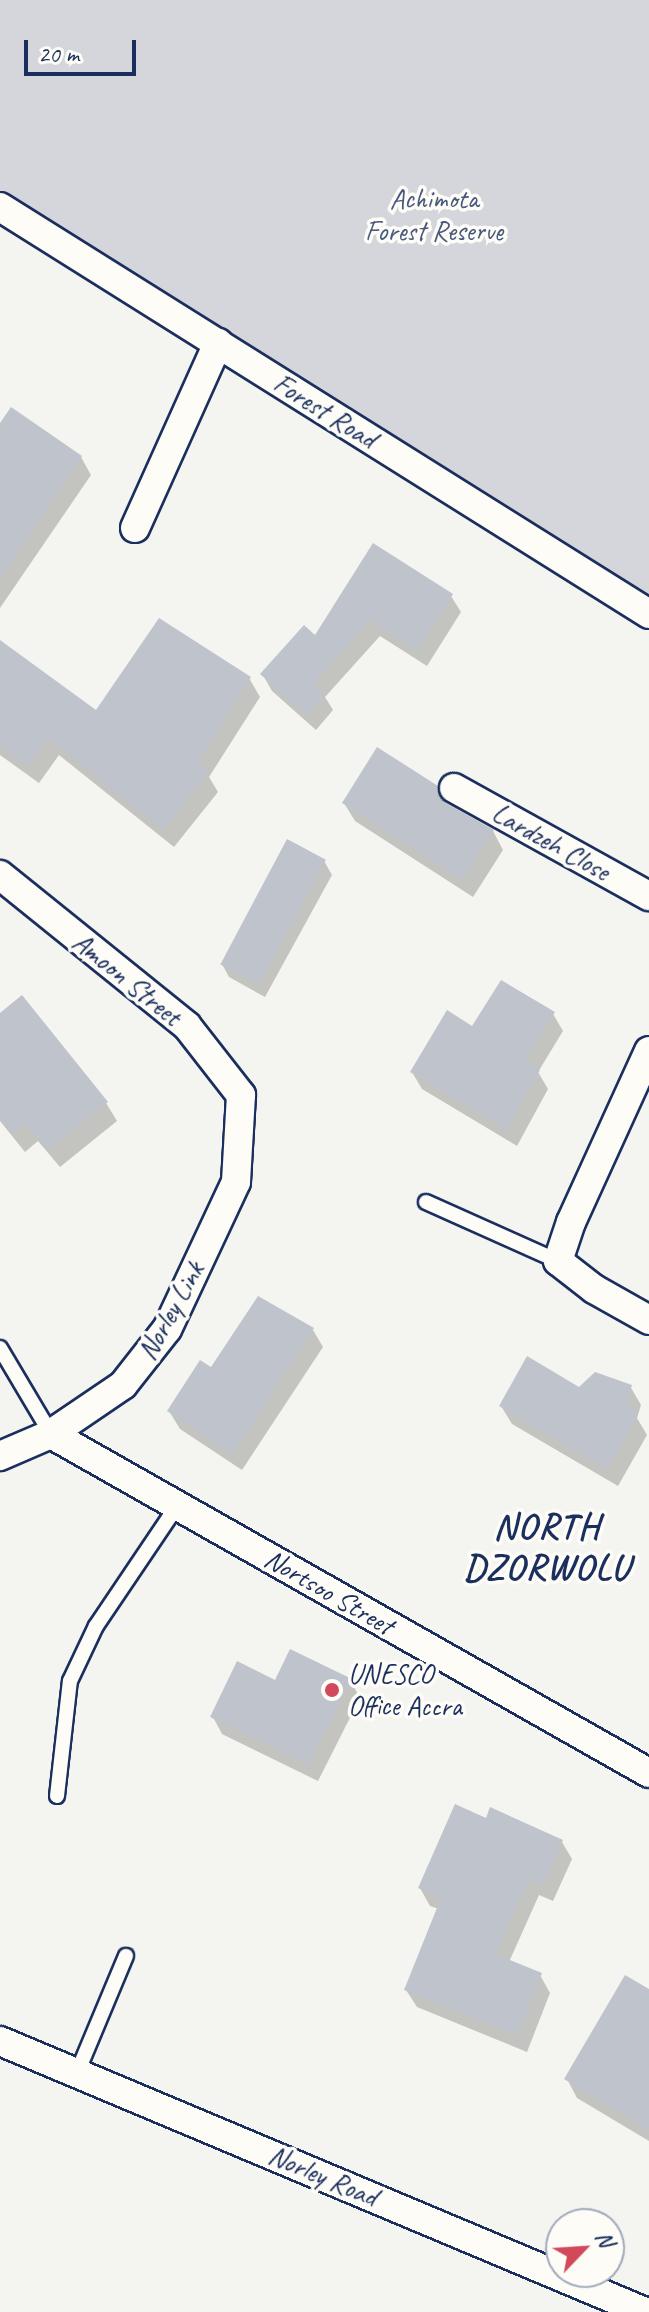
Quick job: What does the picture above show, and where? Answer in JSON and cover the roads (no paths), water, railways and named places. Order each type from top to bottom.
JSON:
[{"type":"street","name":"Forest Road","points":[[0,207],[649,614]]},
{"type":"street","points":[[135,528],[218,343]]},
{"type":"street","name":"Lardzeh Close","points":[[454,788],[649,896]]},
{"type":"street","name":"Amoon Street","points":[[0,875],[187,1026],[241,1095]]},
{"type":"street","points":[[649,1051],[571,1222],[558,1261],[594,1289],[649,1320]]},
{"type":"street","name":"Norley Link","points":[[0,1456],[51,1434],[123,1385],[167,1329],[236,1182],[241,1095]]},
{"type":"street","name":"Nortsoo Street","points":[[51,1434],[649,1773]]},
{"type":"street","name":"Norley Road","points":[[0,2041],[645,2312]]},
{"type":"lane","points":[[426,1202],[558,1261]]},
{"type":"lane","points":[[0,1348],[51,1434]]},
{"type":"lane","points":[[57,1796],[70,1681],[96,1626],[177,1506]]},
{"type":"lane","points":[[77,2073],[126,1956]]},
{"type":"place","name":"UNESCO Office Accra","points":[[332,1690]]},
{"type":"district","name":"NORTH DZORWOLU","points":[[547,1546]]},
{"type":"park label","name":"Achimota Forest Reserve","points":[[434,215]]}]
